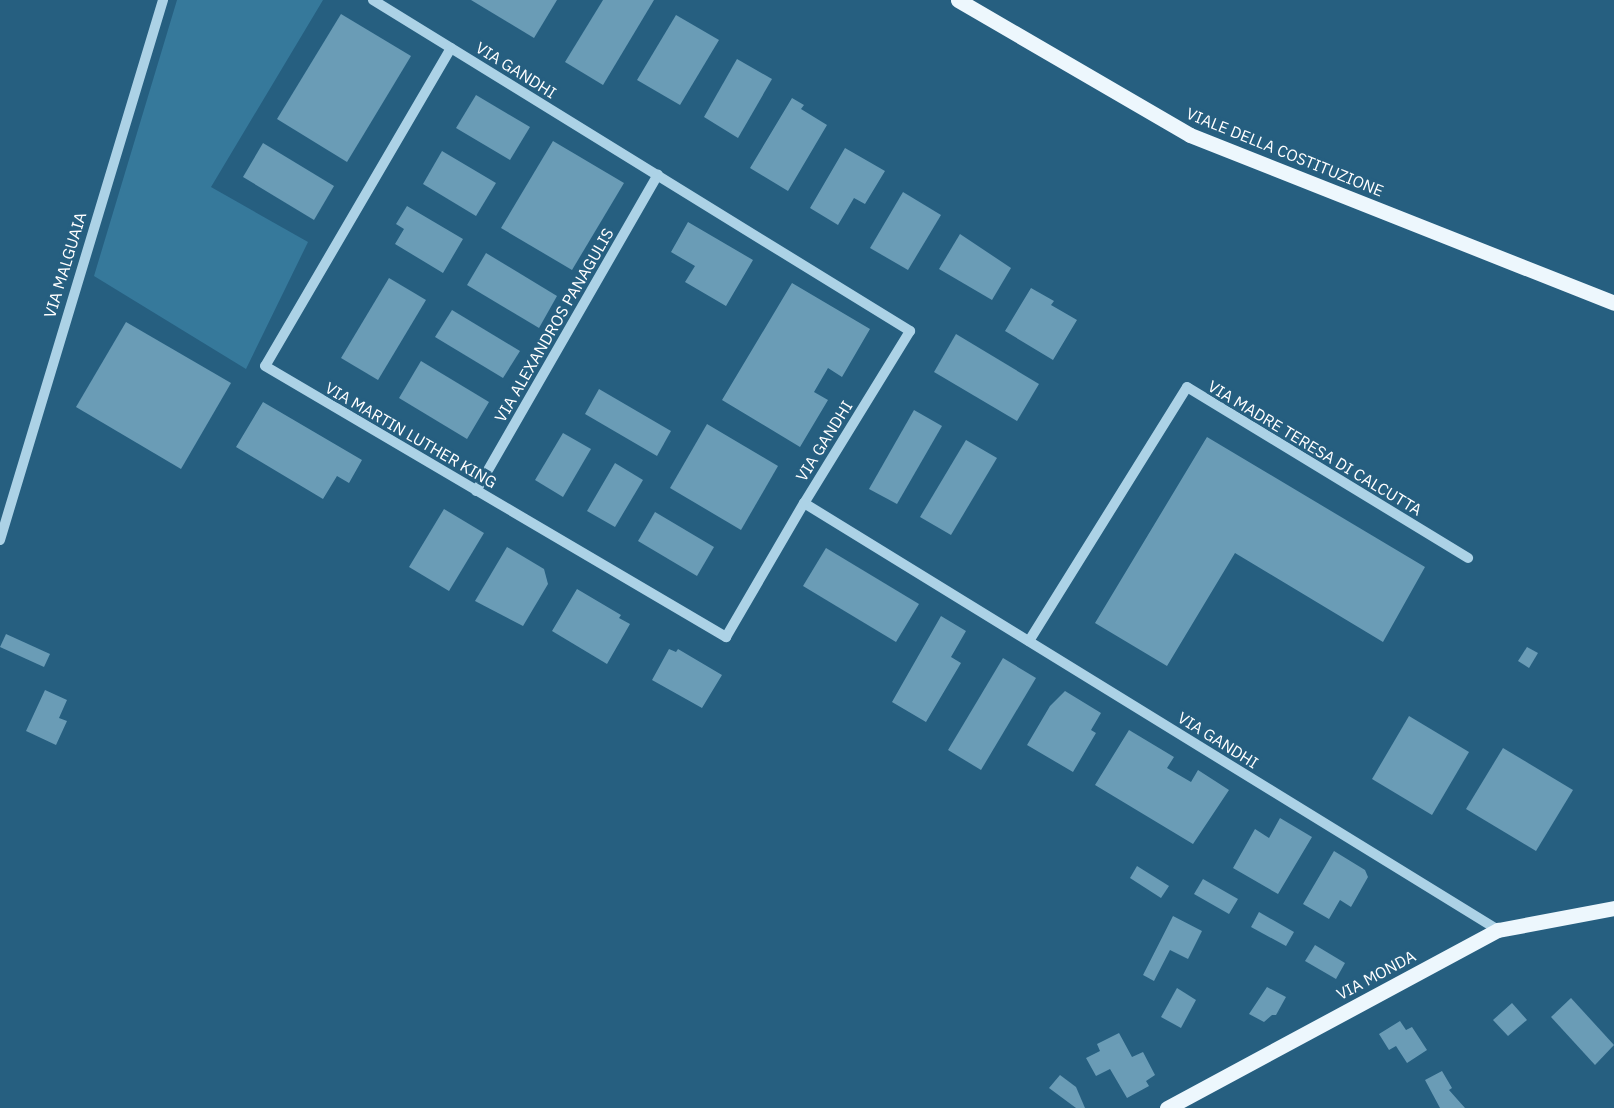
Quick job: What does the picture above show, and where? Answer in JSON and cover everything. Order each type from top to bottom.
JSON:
[{"type":"main road","name":"VIALE DELLA COSTITUZIONE","points":[[958,0],[1190,135],[1614,303]]},
{"type":"main road","name":"VIA MONDA","points":[[1167,1108],[1498,930],[1614,908]]},
{"type":"street","name":"VIA MALGUAIA","points":[[0,540],[163,0]]},
{"type":"street","name":"VIA GANDHI","points":[[374,0],[910,331],[804,503],[1498,930]]},
{"type":"street","name":"VIA MARTIN LUTHER KING","points":[[451,48],[265,366],[726,637],[804,503]]},
{"type":"street","name":"VIA ALEXANDROS PANAGULIS","points":[[476,490],[658,175]]},
{"type":"street","name":"VIA MADRE TERESA DI CALCUTTA","points":[[1029,641],[1187,387],[1468,558]]},
{"type":"shaded area","points":[[177,0],[323,0],[211,187],[308,242],[246,369],[94,276]]},
{"type":"building","points":[[471,0],[557,0],[534,38]]},
{"type":"building","points":[[603,0],[654,0],[603,85],[565,62]]},
{"type":"building","points":[[341,14],[411,56],[347,162],[277,119]]},
{"type":"building","points":[[676,15],[719,40],[680,105],[637,80]]},
{"type":"building","points":[[737,59],[772,79],[738,138],[704,117]]},
{"type":"building","points":[[476,95],[530,127],[510,160],[456,128]]},
{"type":"building","points":[[792,98],[804,105],[801,109],[827,125],[788,191],[750,168]]},
{"type":"building","points":[[553,141],[624,183],[572,270],[501,228]]},
{"type":"building","points":[[263,143],[334,186],[314,220],[243,177]]},
{"type":"building","points":[[845,148],[885,171],[865,204],[854,198],[838,225],[810,208]]},
{"type":"building","points":[[442,151],[496,183],[476,216],[423,184]]},
{"type":"building","points":[[903,192],[941,215],[908,270],[870,248]]},
{"type":"building","points":[[407,206],[463,239],[443,273],[395,244],[404,229],[396,224]]},
{"type":"building","points":[[688,222],[753,260],[726,306],[685,282],[695,266],[671,252]]},
{"type":"building","points":[[960,234],[1011,268],[992,300],[939,269]]},
{"type":"building","points":[[486,253],[557,296],[539,328],[467,285]]},
{"type":"building","points":[[389,278],[426,300],[378,380],[341,358]]},
{"type":"building","points":[[792,283],[870,329],[842,377],[828,368],[814,392],[828,400],[800,447],[722,400]]},
{"type":"building","points":[[1031,288],[1054,301],[1051,305],[1077,320],[1053,360],[1005,331]]},
{"type":"building","points":[[452,310],[520,351],[503,378],[435,337]]},
{"type":"building","points":[[126,322],[231,383],[181,469],[76,407]]},
{"type":"building","points":[[956,334],[1039,384],[1017,421],[934,372]]},
{"type":"building","points":[[421,361],[489,402],[467,439],[399,398]]},
{"type":"building","points":[[599,389],[671,431],[657,456],[585,414]]},
{"type":"building","points":[[263,402],[362,460],[349,483],[337,476],[323,499],[236,447]]},
{"type":"building","points":[[914,410],[942,426],[897,504],[869,489]]},
{"type":"building","points":[[707,424],[778,466],[741,530],[670,488]]},
{"type":"building","points":[[563,433],[591,449],[563,497],[535,480]]},
{"type":"building","points":[[1207,437],[1425,567],[1383,642],[1235,553],[1167,666],[1095,623]]},
{"type":"building","points":[[966,440],[997,458],[951,535],[920,517]]},
{"type":"building","points":[[615,463],[643,480],[615,527],[587,511]]},
{"type":"building","points":[[444,509],[484,533],[449,591],[409,567]]},
{"type":"building","points":[[655,512],[714,547],[697,576],[638,541]]},
{"type":"building","points":[[507,547],[544,569],[548,584],[523,626],[475,601]]},
{"type":"building","points":[[826,548],[919,604],[896,642],[803,586]]},
{"type":"building","points":[[577,589],[621,615],[619,618],[630,624],[607,664],[552,631]]},
{"type":"building","points":[[941,616],[966,631],[951,657],[961,663],[926,722],[892,702]]},
{"type":"building","points":[[6,634],[50,654],[44,667],[0,647]]},
{"type":"building","points":[[1527,647],[1538,653],[1529,668],[1518,661]]},
{"type":"building","points":[[669,649],[676,652],[678,649],[722,675],[702,708],[652,680]]},
{"type":"building","points":[[1003,658],[1036,678],[981,770],[948,750]]},
{"type":"building","points":[[45,690],[67,700],[59,718],[67,721],[56,745],[26,731]]},
{"type":"building","points":[[1065,691],[1101,713],[1091,730],[1096,733],[1073,772],[1027,745],[1050,706]]},
{"type":"building","points":[[1409,716],[1469,752],[1432,815],[1372,779]]},
{"type":"building","points":[[1129,730],[1174,757],[1167,768],[1191,782],[1198,770],[1229,790],[1193,844],[1095,785]]},
{"type":"building","points":[[1503,748],[1573,790],[1536,851],[1466,809]]},
{"type":"building","points":[[1280,818],[1312,837],[1278,894],[1233,868],[1255,829],[1269,838]]},
{"type":"building","points":[[1334,851],[1365,870],[1368,877],[1351,907],[1340,900],[1329,919],[1303,904]]},
{"type":"building","points":[[1137,866],[1169,886],[1161,898],[1130,878]]},
{"type":"building","points":[[1203,879],[1238,899],[1229,914],[1194,894]]},
{"type":"building","points":[[1259,912],[1294,932],[1286,946],[1251,927]]},
{"type":"building","points":[[1173,916],[1202,931],[1188,959],[1170,950],[1154,981],[1143,975]]},
{"type":"building","points":[[1315,945],[1345,963],[1336,979],[1305,961]]},
{"type":"building","points":[[1267,987],[1286,997],[1276,1015],[1272,1015],[1264,1022],[1249,1014]]},
{"type":"building","points":[[1177,988],[1196,1000],[1181,1028],[1161,1017]]},
{"type":"building","points":[[1571,998],[1614,1045],[1595,1065],[1551,1017]]},
{"type":"building","points":[[1512,1003],[1527,1020],[1508,1036],[1493,1020]]},
{"type":"building","points":[[1400,1021],[1406,1030],[1412,1027],[1427,1050],[1407,1063],[1396,1046],[1389,1050],[1379,1034]]},
{"type":"building","points":[[1119,1033],[1132,1057],[1143,1052],[1155,1075],[1146,1081],[1149,1086],[1127,1098],[1110,1069],[1096,1076],[1086,1058],[1100,1051],[1097,1044]]},
{"type":"building","points":[[1442,1071],[1452,1088],[1449,1090],[1465,1108],[1440,1108],[1425,1080]]},
{"type":"building","points":[[1060,1075],[1076,1087],[1085,1108],[1076,1108],[1049,1088]]}]
